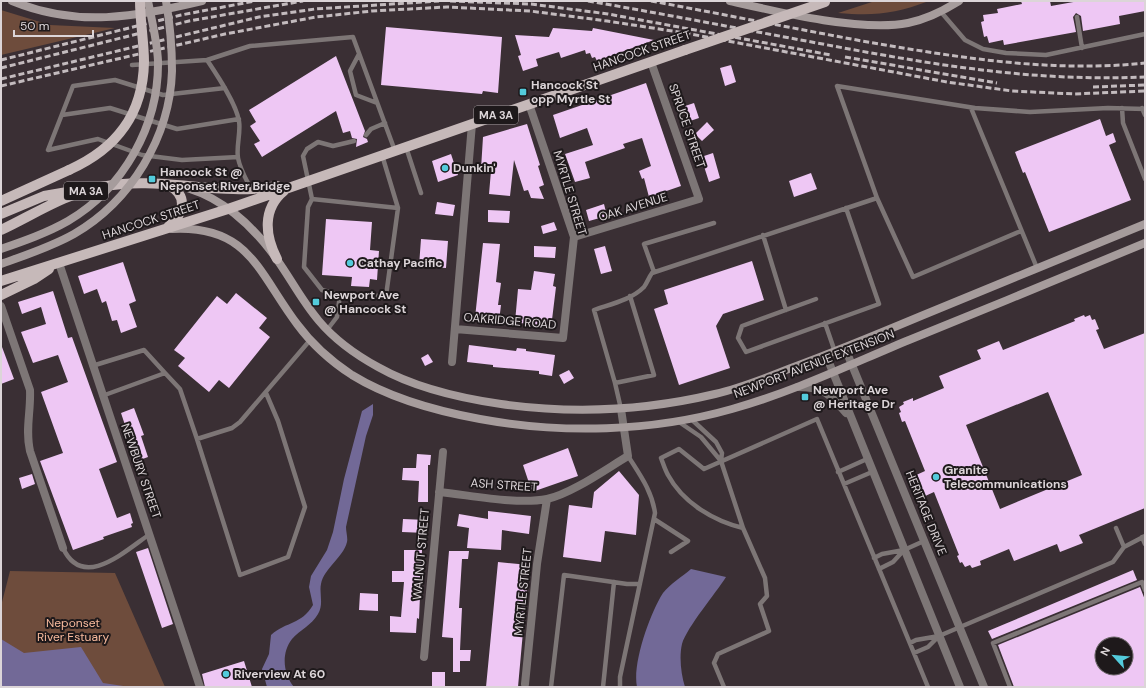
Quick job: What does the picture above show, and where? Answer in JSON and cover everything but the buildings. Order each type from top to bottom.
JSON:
[{"type":"main road","points":[[12,1],[29,8],[54,14],[102,18],[126,16],[202,1]]},
{"type":"main road","points":[[1,201],[92,159],[110,145],[122,131],[136,107],[141,90],[143,67],[140,1]]},
{"type":"main road","points":[[1,249],[43,234],[76,216],[103,194],[129,162],[147,125],[157,80],[157,50],[148,1]]},
{"type":"main road","points":[[1,264],[48,247],[83,228],[113,204],[141,169],[160,129],[170,91],[171,44],[166,1]]},
{"type":"main road","points":[[730,1],[763,9],[842,22],[878,25],[908,23],[941,12],[959,1]]},
{"type":"main road","name":"HANCOCK STREET","points":[[1,281],[228,209],[826,1]]},
{"type":"main road","name":"HANCOCK STREET","points":[[1,230],[68,198],[95,188],[137,184],[251,189],[307,181]]},
{"type":"main road","points":[[163,230],[179,216],[183,205],[181,196],[175,186]]},
{"type":"main road","name":"NEWPORT AVENUE EXTENSION","points":[[175,186],[200,192],[228,209],[251,228],[277,259],[306,304],[327,330],[347,347],[374,365],[398,377],[432,389],[486,402],[533,408],[578,410],[621,409],[659,405],[715,394],[753,382],[845,348],[1145,224]]},
{"type":"main road","points":[[1,214],[48,195],[95,188]]},
{"type":"main road","points":[[277,259],[267,236],[267,224],[273,204],[288,188]]},
{"type":"main road","name":"NEWPORT AVENUE EXTENSION","points":[[163,230],[204,231],[224,237],[238,246],[254,259],[296,323],[311,339],[337,363],[367,383],[397,397],[433,408],[490,421],[534,426],[624,427],[690,418],[739,407],[834,372],[1145,243]]},
{"type":"main road","points":[[1,295],[34,279],[59,263]]},
{"type":"street","name":"SPRUCE STREET","points":[[651,62],[699,199]]},
{"type":"street","name":"MYRTLE STREET","points":[[529,104],[574,237],[563,338]]},
{"type":"street","points":[[452,362],[472,124]]},
{"type":"street","name":"OAK AVENUE","points":[[574,237],[699,199]]},
{"type":"street","name":"NEWBURY STREET","points":[[59,263],[200,687]]},
{"type":"street","points":[[1,306],[30,390],[31,402],[26,436],[63,548]]},
{"type":"street","name":"OAKRIDGE ROAD","points":[[455,328],[563,338]]},
{"type":"street","name":"HERITAGE DRIVE","points":[[845,348],[984,687]]},
{"type":"street","points":[[826,355],[834,372],[850,418],[960,687]]},
{"type":"street","points":[[793,387],[811,387],[822,390],[834,398],[850,418]]},
{"type":"street","points":[[621,409],[628,456]]},
{"type":"street","name":"WALNUT STREET","points":[[424,657],[443,452]]},
{"type":"street","name":"ASH STREET","points":[[439,492],[512,499],[547,499],[564,492],[628,456]]},
{"type":"street","name":"MYRTLE STREET","points":[[527,686],[537,564],[547,499]]},
{"type":"lane","points":[[941,12],[965,40],[983,49],[1006,53],[1046,55],[1145,34]]},
{"type":"lane","points":[[1077,17],[1082,48]]},
{"type":"lane","points":[[132,65],[207,60],[250,46],[353,37],[395,150]]},
{"type":"lane","points":[[359,54],[350,71],[356,95],[378,103]]},
{"type":"lane","points":[[207,60],[225,88],[239,119],[240,137],[238,157],[242,173],[251,189]]},
{"type":"lane","points":[[225,88],[163,95],[115,80],[74,86],[48,150],[98,139],[142,155],[182,160],[238,157]]},
{"type":"lane","points":[[1021,231],[913,277],[877,198],[838,86],[971,108],[1030,112],[1143,108],[1145,115]]},
{"type":"lane","points":[[62,115],[110,108],[177,129],[239,119]]},
{"type":"lane","points":[[971,108],[1037,268]]},
{"type":"lane","points":[[1122,108],[1123,123],[1145,179]]},
{"type":"lane","points":[[366,135],[371,128],[385,124]]},
{"type":"lane","points":[[354,141],[333,146],[318,142],[307,149],[302,156],[312,199],[308,207],[304,267],[322,290],[340,295],[386,296],[398,208],[382,155]]},
{"type":"lane","points":[[406,147],[420,193]]},
{"type":"lane","points":[[621,409],[594,310],[630,296],[644,287],[654,272],[877,198]]},
{"type":"lane","points":[[312,199],[398,208]]},
{"type":"lane","points":[[816,299],[742,326],[738,338],[746,352],[879,304],[846,208]]},
{"type":"lane","points":[[654,272],[644,244],[714,223]]},
{"type":"lane","points":[[763,235],[786,310]]},
{"type":"lane","points":[[327,330],[337,317],[340,295]]},
{"type":"lane","points":[[615,383],[654,375],[630,296]]},
{"type":"lane","points":[[825,324],[835,352]]},
{"type":"lane","points":[[197,440],[232,428],[240,422],[311,339]]},
{"type":"lane","points":[[92,366],[144,350],[180,389],[240,575],[288,557],[306,507],[278,421],[266,393]]},
{"type":"lane","points":[[102,396],[165,373]]},
{"type":"lane","points":[[690,418],[716,442],[722,453],[721,461]]},
{"type":"lane","points":[[743,528],[724,523],[686,500],[667,475],[661,458],[679,449],[704,469],[817,419],[928,687]]},
{"type":"lane","points":[[678,420],[701,437],[721,461],[743,528],[765,578],[767,596],[760,604],[769,631],[718,654],[714,663],[724,687]]},
{"type":"lane","points":[[620,687],[620,677],[654,518],[653,501],[649,489],[628,456]]},
{"type":"lane","points":[[838,472],[867,458]]},
{"type":"lane","points":[[844,484],[872,472]]},
{"type":"lane","points":[[654,518],[688,541],[671,552]]},
{"type":"lane","points":[[1116,528],[1124,547]]},
{"type":"lane","points":[[63,548],[67,556],[79,566],[96,568],[108,562],[150,534]]},
{"type":"lane","points":[[910,643],[916,640],[939,636],[1113,562],[1124,547],[1144,537],[1145,544]]},
{"type":"lane","points":[[874,558],[882,554],[904,550],[924,541]]},
{"type":"lane","points":[[879,569],[893,562],[904,550]]},
{"type":"lane","points":[[550,687],[564,575],[640,584]]},
{"type":"lane","points":[[602,687],[614,582]]},
{"type":"lane","points":[[1010,687],[993,643],[1142,582],[1145,590]]},
{"type":"lane","points":[[914,653],[928,647],[939,636]]},
{"type":"green space","points":[[875,1],[929,1],[905,9],[884,13],[838,13]]},
{"type":"green space","points":[[1,10],[50,25],[115,28],[1,55]]},
{"type":"green space","name":"Neponset River Estuary","points":[[10,571],[115,573],[165,687],[1,687],[1,606]]},
{"type":"shaded area","points":[[373,404],[373,415],[366,436],[346,527],[347,542],[345,548],[323,578],[321,584],[321,606],[318,614],[313,621],[292,639],[286,651],[286,670],[290,682],[294,687],[267,687],[262,669],[269,654],[271,635],[283,627],[299,620],[313,605],[309,587],[311,576],[327,550],[333,532],[344,479],[362,411]]},
{"type":"shaded area","points":[[691,569],[726,577],[695,620],[682,644],[681,666],[685,687],[637,687],[637,665],[643,639],[658,602],[663,593],[673,583]]},
{"type":"shaded area","points":[[1,639],[24,653],[81,647],[103,683],[130,687],[1,687]]},
{"type":"railway","points":[[1,60],[181,15],[255,1]]},
{"type":"railway","points":[[1,68],[189,21],[303,1]]},
{"type":"railway","points":[[1,79],[259,17],[315,9],[439,1]]},
{"type":"railway","points":[[450,1],[531,4],[608,14],[831,55]]},
{"type":"railway","points":[[588,1],[859,51],[980,70],[1061,77],[1145,77]]},
{"type":"railway","points":[[651,1],[862,41],[967,58],[1038,65],[1109,66],[1145,63]]},
{"type":"railway","points":[[1,86],[225,34],[316,17],[372,11],[447,7],[530,11],[607,21],[685,33],[947,82],[1012,91],[1075,94],[1145,91]]},
{"type":"railway","points":[[845,57],[997,83]]},
{"type":"railway","points":[[1093,87],[1145,85]]},
{"type":"place","name":"Hancock St opp Myrtle St","points":[[523,92]]},
{"type":"place","name":"Dunkin'","points":[[445,168]]},
{"type":"place","name":"Hancock St @ Neponset River Bridge","points":[[152,179]]},
{"type":"place","name":"Cathay Pacific","points":[[350,263]]},
{"type":"place","name":"Newport Ave @ Hancock St","points":[[316,302]]},
{"type":"place","name":"Newport Ave @ Heritage Dr","points":[[805,397]]},
{"type":"place","name":"Granite Telecommunications","points":[[936,477]]},
{"type":"place","name":"Riverview At 60","points":[[226,674]]}]
